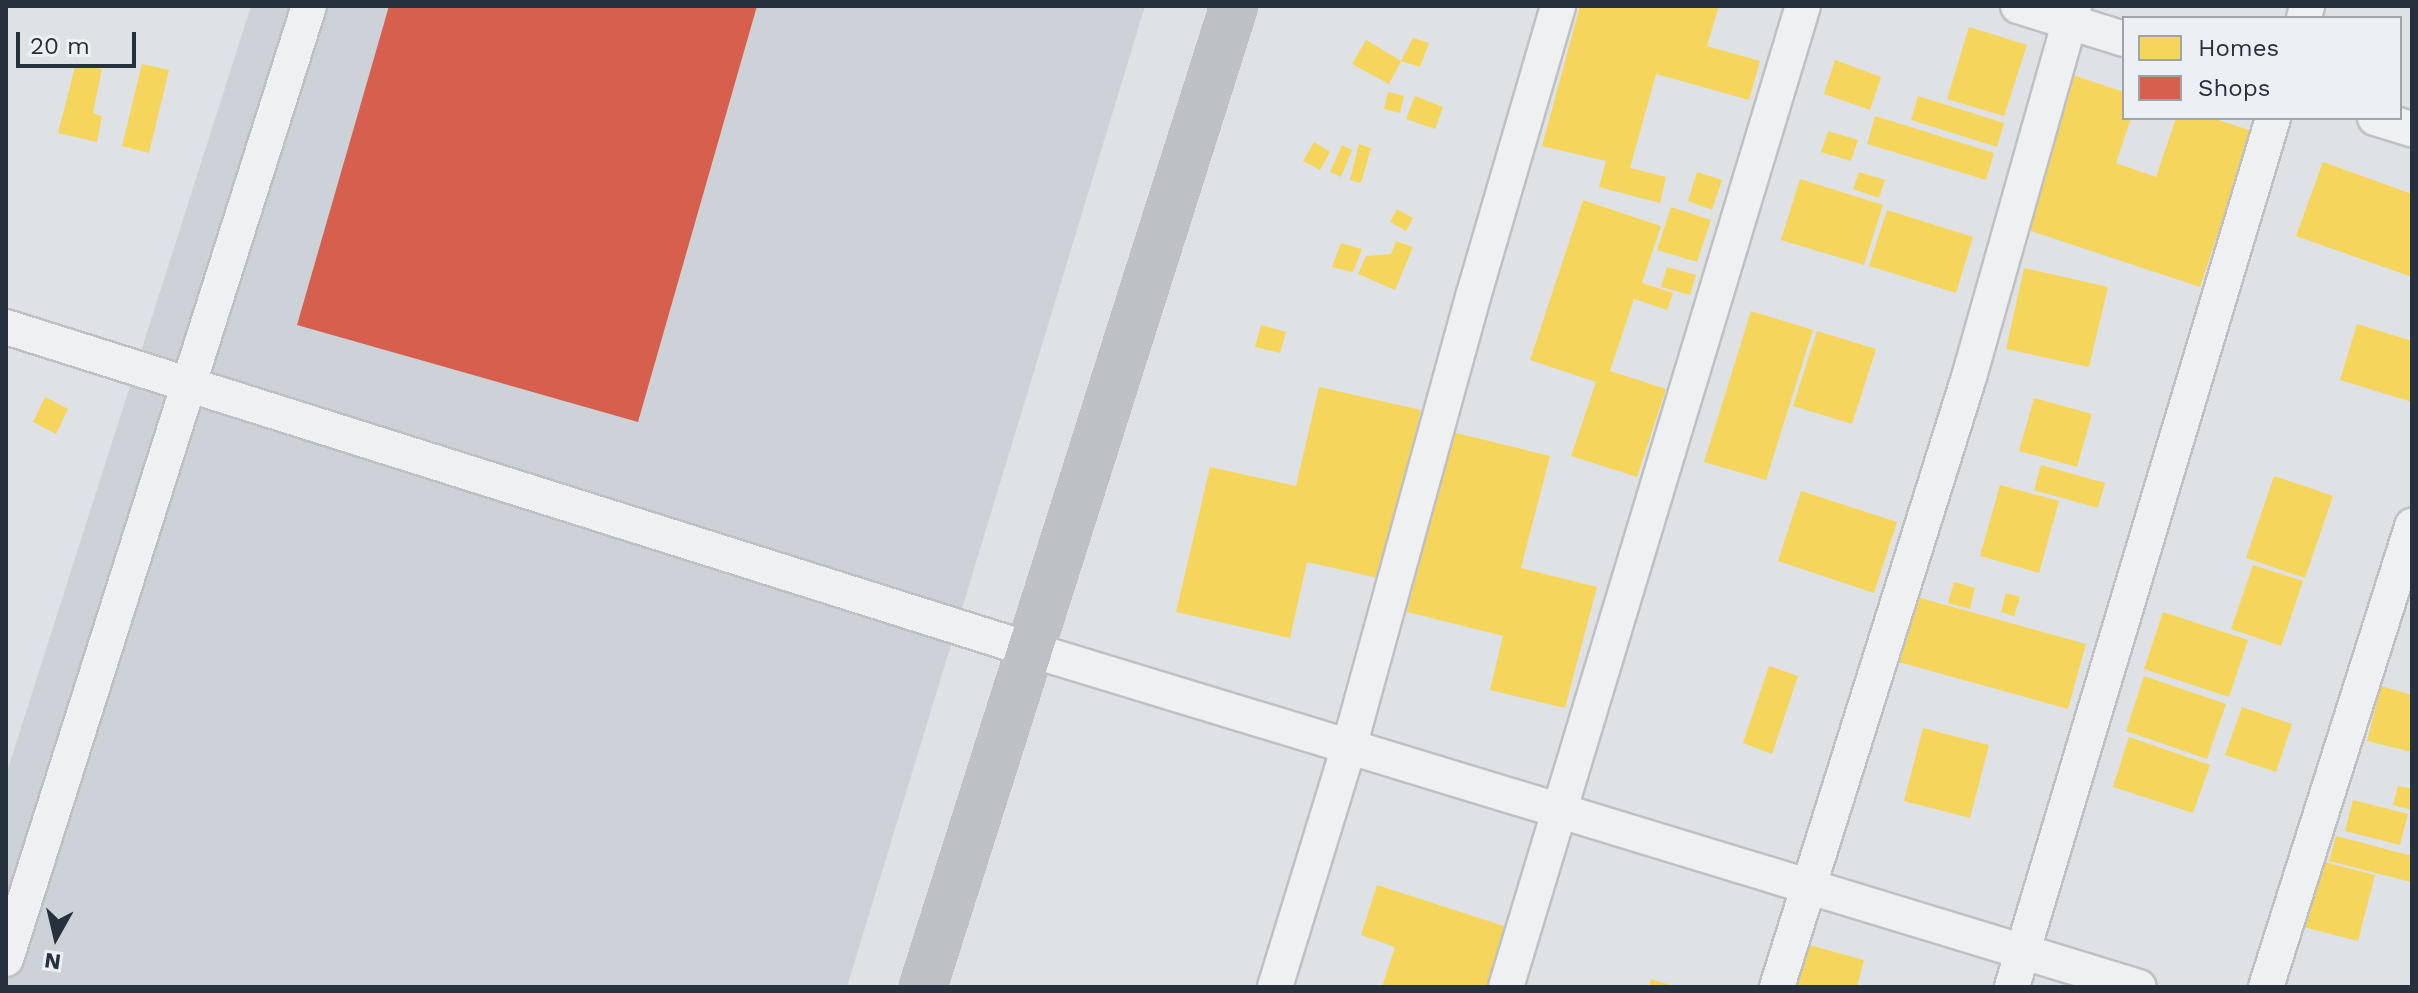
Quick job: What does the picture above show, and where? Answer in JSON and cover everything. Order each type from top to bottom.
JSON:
[{"type":"street","points":[[6,959],[309,6]]},
{"type":"street","points":[[923,987],[1234,6]]},
{"type":"street","points":[[1275,987],[1349,747],[1473,297],[1558,6]]},
{"type":"street","points":[[1506,987],[1803,6]]},
{"type":"street","points":[[2018,6],[2071,14],[2122,38]]},
{"type":"street","points":[[1777,987],[1969,377],[2071,14]]},
{"type":"street","points":[[2012,987],[2272,120]]},
{"type":"street","points":[[2382,120],[2412,129]]},
{"type":"street","points":[[6,327],[1028,649],[2139,987]]},
{"type":"street","points":[[2266,987],[2412,526]]},
{"type":"shaded area","points":[[251,6],[1145,6],[847,987],[6,987],[6,775]]},
{"type":"building: Homes","points":[[1580,6],[1719,6],[1707,46],[1760,61],[1749,100],[1656,74],[1630,168],[1666,177],[1660,203],[1599,187],[1606,161],[1542,146]]},
{"type":"building: Homes","points":[[1969,27],[2027,45],[2004,116],[1947,99]]},
{"type":"building: Homes","points":[[1413,38],[1429,43],[1420,67],[1401,61]]},
{"type":"building: Homes","points":[[1366,40],[1401,61],[1389,84],[1352,64]]},
{"type":"building: Homes","points":[[1835,60],[1881,77],[1870,110],[1824,94]]},
{"type":"building: Homes","points":[[76,63],[102,69],[93,113],[102,116],[97,142],[58,133]]},
{"type":"building: Homes","points":[[142,64],[169,70],[149,153],[122,146]]},
{"type":"building: Homes","points":[[2070,74],[2122,91],[2122,120],[2130,120],[2116,163],[2156,177],[2175,120],[2218,120],[2252,131],[2200,287],[2019,227]]},
{"type":"building: Homes","points":[[1388,92],[1404,96],[1400,113],[1384,109]]},
{"type":"building: Homes","points":[[1415,96],[1443,107],[1435,129],[1406,119]]},
{"type":"building: Homes","points":[[1918,96],[2004,123],[1997,147],[1911,120]]},
{"type":"building: Homes","points":[[1875,116],[1994,153],[1986,180],[1867,144]]},
{"type":"building: Homes","points":[[1828,131],[1858,140],[1851,161],[1821,152]]},
{"type":"building: Homes","points":[[1314,142],[1330,152],[1320,170],[1303,161]]},
{"type":"building: Homes","points":[[1359,144],[1371,148],[1361,183],[1350,180]]},
{"type":"building: Homes","points":[[1342,145],[1352,150],[1341,177],[1330,172]]},
{"type":"building: Homes","points":[[2323,162],[2412,194],[2412,277],[2296,236]]},
{"type":"building: Homes","points":[[1697,172],[1722,180],[1712,210],[1688,201]]},
{"type":"building: Homes","points":[[1859,172],[1885,180],[1879,198],[1853,189]]},
{"type":"building: Homes","points":[[1800,179],[1883,205],[1864,265],[1781,240]]},
{"type":"building: Homes","points":[[1583,200],[1661,226],[1642,283],[1673,293],[1667,310],[1634,299],[1610,371],[1666,389],[1637,477],[1571,456],[1596,382],[1530,360]]},
{"type":"building: Homes","points":[[1671,207],[1711,220],[1697,262],[1657,250]]},
{"type":"building: Homes","points":[[1397,209],[1413,218],[1406,231],[1390,222]]},
{"type":"building: Homes","points":[[1887,210],[1973,237],[1956,293],[1869,266]]},
{"type":"building: Homes","points":[[1396,241],[1413,247],[1395,290],[1358,274],[1366,256],[1391,254]]},
{"type":"building: Homes","points":[[1341,243],[1362,249],[1353,272],[1332,267]]},
{"type":"building: Homes","points":[[1667,267],[1696,275],[1690,295],[1661,287]]},
{"type":"building: Homes","points":[[2024,268],[2108,287],[2089,367],[2006,349]]},
{"type":"building: Homes","points":[[1751,311],[1813,330],[1766,480],[1704,462]]},
{"type":"building: Homes","points":[[2357,324],[2412,341],[2412,402],[2340,380]]},
{"type":"building: Homes","points":[[1261,325],[1286,332],[1280,353],[1255,347]]},
{"type":"building: Homes","points":[[1817,331],[1876,349],[1852,424],[1793,406]]},
{"type":"building: Homes","points":[[1319,387],[1421,410],[1382,579],[1307,562],[1290,638],[1176,612],[1210,467],[1296,486]]},
{"type":"building: Homes","points":[[45,397],[68,409],[56,434],[33,422]]},
{"type":"building: Homes","points":[[2034,398],[2092,414],[2077,467],[2019,451]]},
{"type":"building: Homes","points":[[1452,432],[1550,456],[1521,568],[1597,587],[1565,708],[1490,690],[1503,636],[1407,612]]},
{"type":"building: Homes","points":[[2041,465],[2105,483],[2098,508],[2034,490]]},
{"type":"building: Homes","points":[[2274,476],[2333,496],[2305,578],[2246,558]]},
{"type":"building: Homes","points":[[2000,485],[2059,501],[2039,573],[1980,556]]},
{"type":"building: Homes","points":[[1801,491],[1897,522],[1874,593],[1778,561]]},
{"type":"building: Homes","points":[[2253,565],[2303,581],[2281,646],[2231,629]]},
{"type":"building: Homes","points":[[1954,582],[1975,588],[1970,609],[1948,603]]},
{"type":"building: Homes","points":[[2006,593],[2020,597],[2014,616],[2001,612]]},
{"type":"building: Homes","points":[[1913,596],[2086,644],[2068,709],[1895,661]]},
{"type":"building: Homes","points":[[2163,612],[2248,640],[2229,697],[2144,669]]},
{"type":"building: Homes","points":[[1769,666],[1798,676],[1772,754],[1743,743]]},
{"type":"building: Homes","points":[[2144,676],[2226,704],[2207,759],[2126,731]]},
{"type":"building: Homes","points":[[2381,686],[2412,695],[2412,752],[2367,741]]},
{"type":"building: Homes","points":[[2242,707],[2292,724],[2276,772],[2225,755]]},
{"type":"building: Homes","points":[[1923,728],[1989,745],[1970,818],[1904,801]]},
{"type":"building: Homes","points":[[2129,737],[2210,765],[2193,813],[2113,787]]},
{"type":"building: Homes","points":[[2398,786],[2412,789],[2412,810],[2393,805]]},
{"type":"building: Homes","points":[[2353,800],[2408,814],[2400,845],[2345,831]]},
{"type":"building: Homes","points":[[2336,836],[2412,856],[2411,882],[2329,861]]},
{"type":"building: Homes","points":[[2320,861],[2375,875],[2358,941],[2303,927]]},
{"type":"building: Homes","points":[[1377,885],[1510,928],[1491,987],[1382,987],[1395,947],[1361,935]]},
{"type":"building: Homes","points":[[1809,945],[1864,960],[1857,987],[1797,987]]},
{"type":"building: Homes","points":[[1651,979],[1673,986],[1673,987],[1649,987]]},
{"type":"building: Shops","points":[[389,6],[757,6],[638,422],[297,325]]}]
